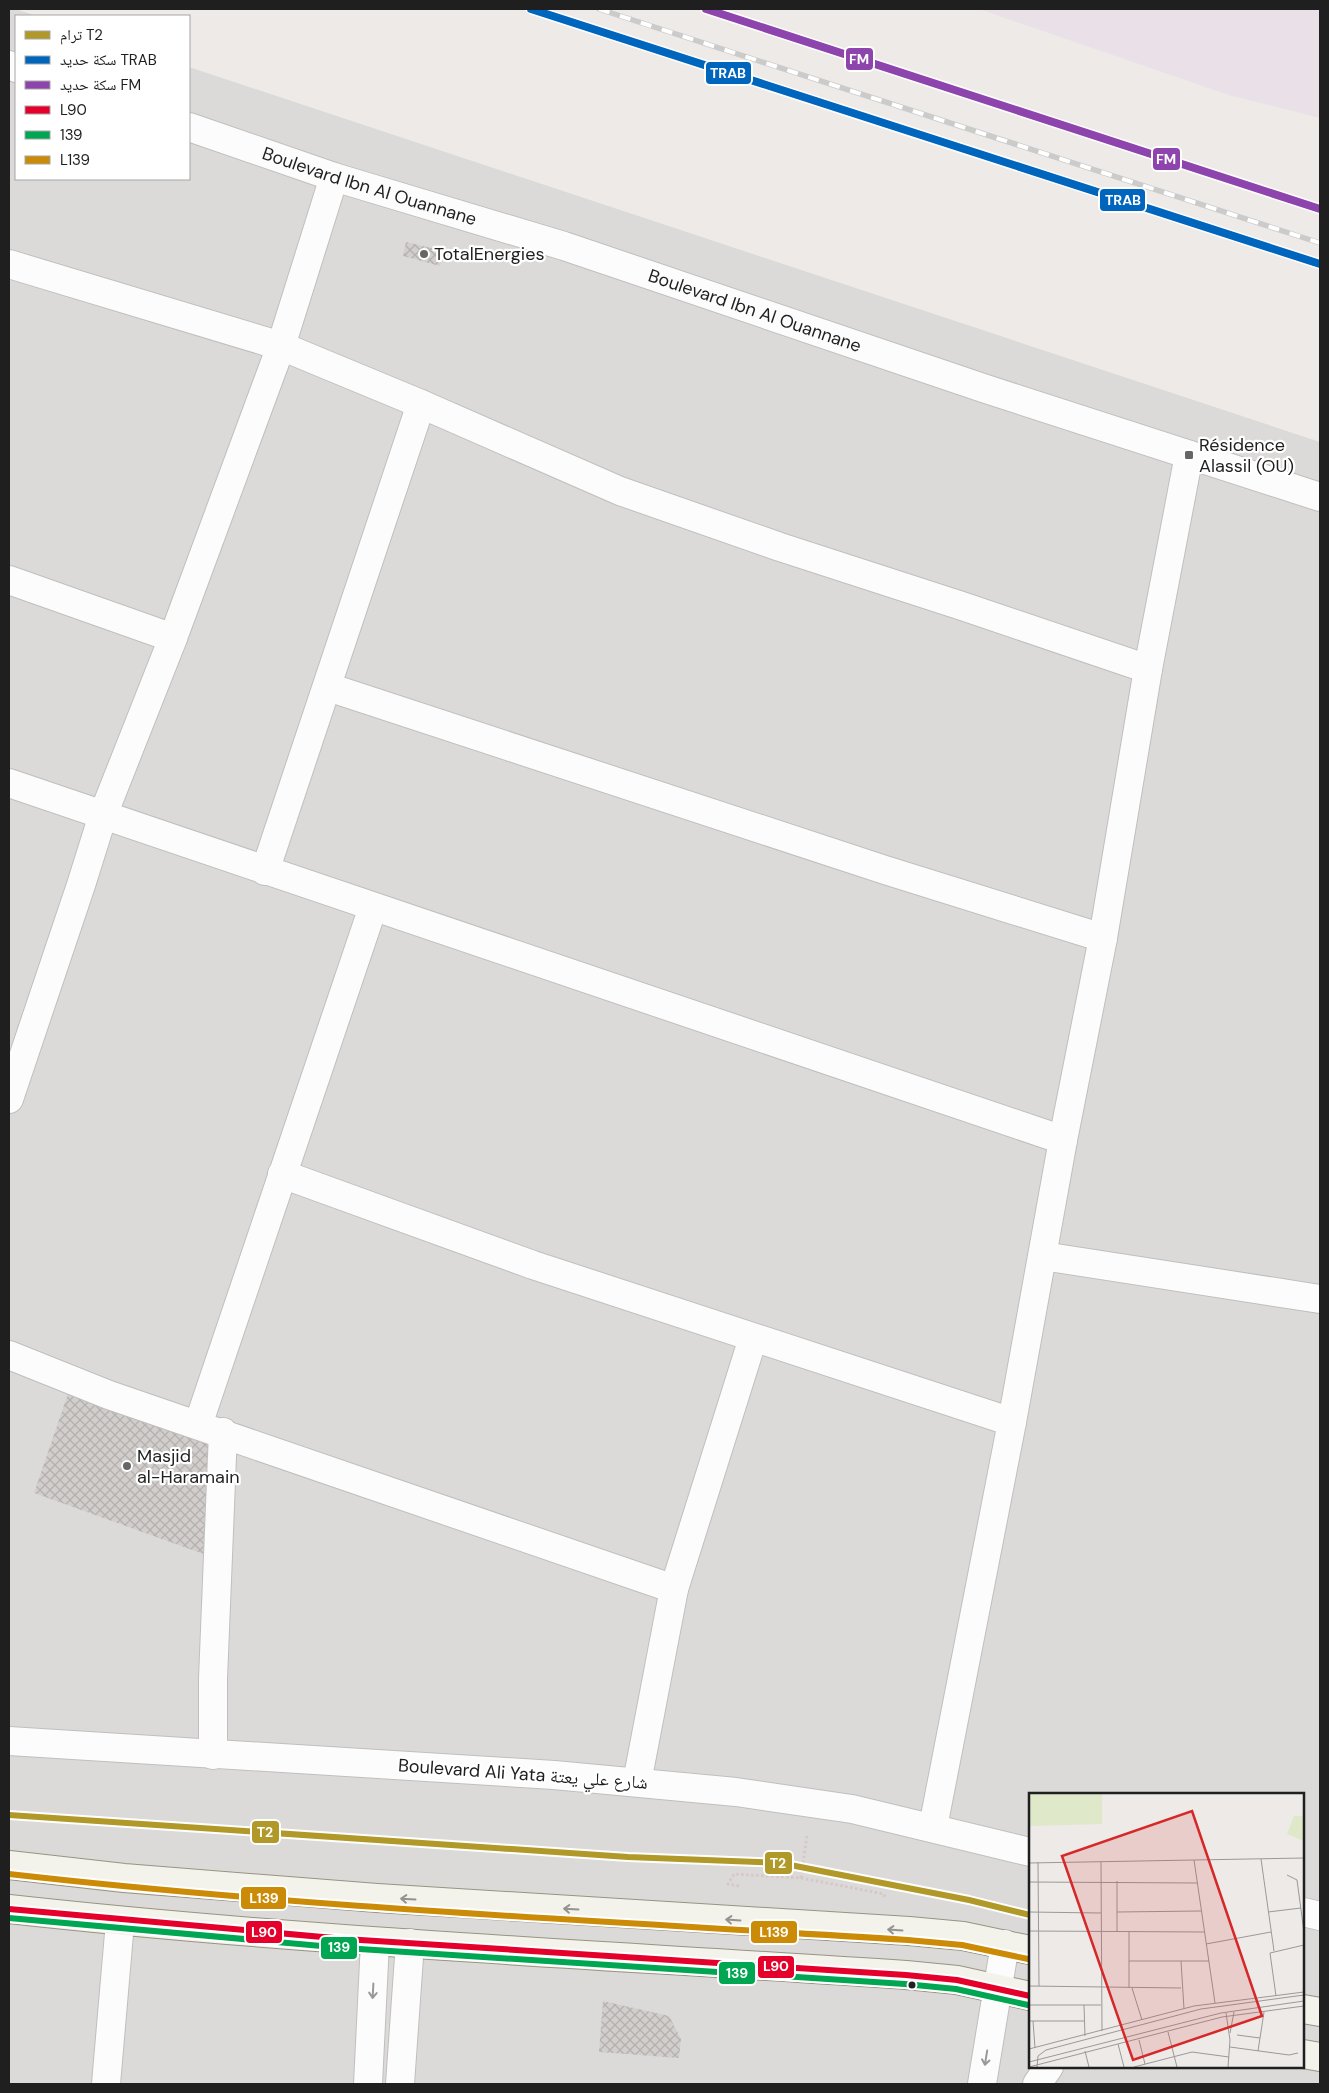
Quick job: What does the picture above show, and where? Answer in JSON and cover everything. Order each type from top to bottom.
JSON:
[{"type":"main road","points":[[9,1865],[124,1878],[377,1898],[909,1931],[963,1936],[1018,1947]]},
{"type":"main road","points":[[9,1909],[120,1922],[375,1942],[906,1974],[957,1980],[1029,1996]]},
{"type":"main road","points":[[1304,2008],[1320,2012]]},
{"type":"main road","points":[[1304,2054],[1320,2057]]},
{"type":"street","name":"Boulevard Ibn Al Ouannane","points":[[190,127],[334,176],[564,246],[986,389],[1320,497]]},
{"type":"street","points":[[9,1099],[103,815],[172,638],[281,346],[334,176]]},
{"type":"street","points":[[9,264],[281,346],[421,404],[620,491],[780,547],[962,606],[1148,670]]},
{"type":"street","points":[[265,871],[421,404]]},
{"type":"street","points":[[933,1827],[1012,1422],[1063,1140],[1103,938],[1148,670],[1189,455]]},
{"type":"street","points":[[9,580],[172,638]]},
{"type":"street","points":[[328,687],[885,870],[1103,938]]},
{"type":"street","points":[[9,783],[265,871],[603,982],[1063,1140]]},
{"type":"street","points":[[213,1755],[210,1429],[282,1174],[373,907]]},
{"type":"street","points":[[282,1174],[532,1265],[1012,1422]]},
{"type":"street","points":[[1043,1256],[1320,1299]]},
{"type":"street","points":[[637,1782],[674,1589],[753,1338]]},
{"type":"street","points":[[9,1355],[109,1395],[674,1589]]},
{"type":"street","name":"Boulevard Ali Yata شارع علي يعتة","points":[[9,1741],[213,1755],[440,1767],[637,1782],[736,1792],[812,1802],[933,1827],[1029,1852]]},
{"type":"street","points":[[1304,1912],[1320,1916]]},
{"type":"street","points":[[106,2084],[120,1922]]},
{"type":"street","points":[[368,2084],[375,1942]]},
{"type":"street","points":[[400,2084],[410,1943]]},
{"type":"street","points":[[982,2084],[996,1988],[1018,1947]]},
{"type":"street","points":[[1036,2084],[1048,2068]]},
{"type":"path","points":[[747,1887],[728,1884],[734,1874],[801,1878],[812,1802]]},
{"type":"shaded area","points":[[9,9],[34,15],[15,15],[15,180],[190,180],[190,67],[1320,442],[1320,2084],[9,2084]]},
{"type":"shaded area","points":[[979,9],[1320,9],[1320,118],[1229,95]]},
{"type":"building","name":"TotalEnergies","points":[[406,242],[444,251],[440,266],[403,256]]},
{"type":"building","name":"Masjid al-Haramain","points":[[69,1391],[211,1440],[209,1556],[34,1493]]},
{"type":"building","points":[[603,2001],[669,2016],[681,2039],[679,2058],[599,2052]]},
{"type":"railway","points":[[599,9],[1320,243]]},
{"type":"tram line","name":"T2","points":[[9,1815],[628,1857],[780,1863],[969,1900],[1029,1915]]},
{"type":"rail line","name":"TRAB","points":[[531,9],[1320,264]]},
{"type":"rail line","name":"FM","points":[[706,9],[1320,209]]},
{"type":"transit line","name":"L139","points":[[9,1874],[121,1886],[345,1905],[908,1940],[962,1945],[1028,1959]]},
{"type":"transit line","name":"L90","points":[[9,1909],[345,1939],[906,1975],[957,1980],[1029,1996]]},
{"type":"transit line","name":"139","points":[[9,1918],[344,1948],[905,1984],[956,1989],[1028,2005]]},
{"type":"place","name":"TotalEnergies","points":[[424,254]]},
{"type":"place","name":"Résidence Alassil (OU)","points":[[1189,455]]},
{"type":"place","name":"Masjid al-Haramain","points":[[127,1466]]}]
